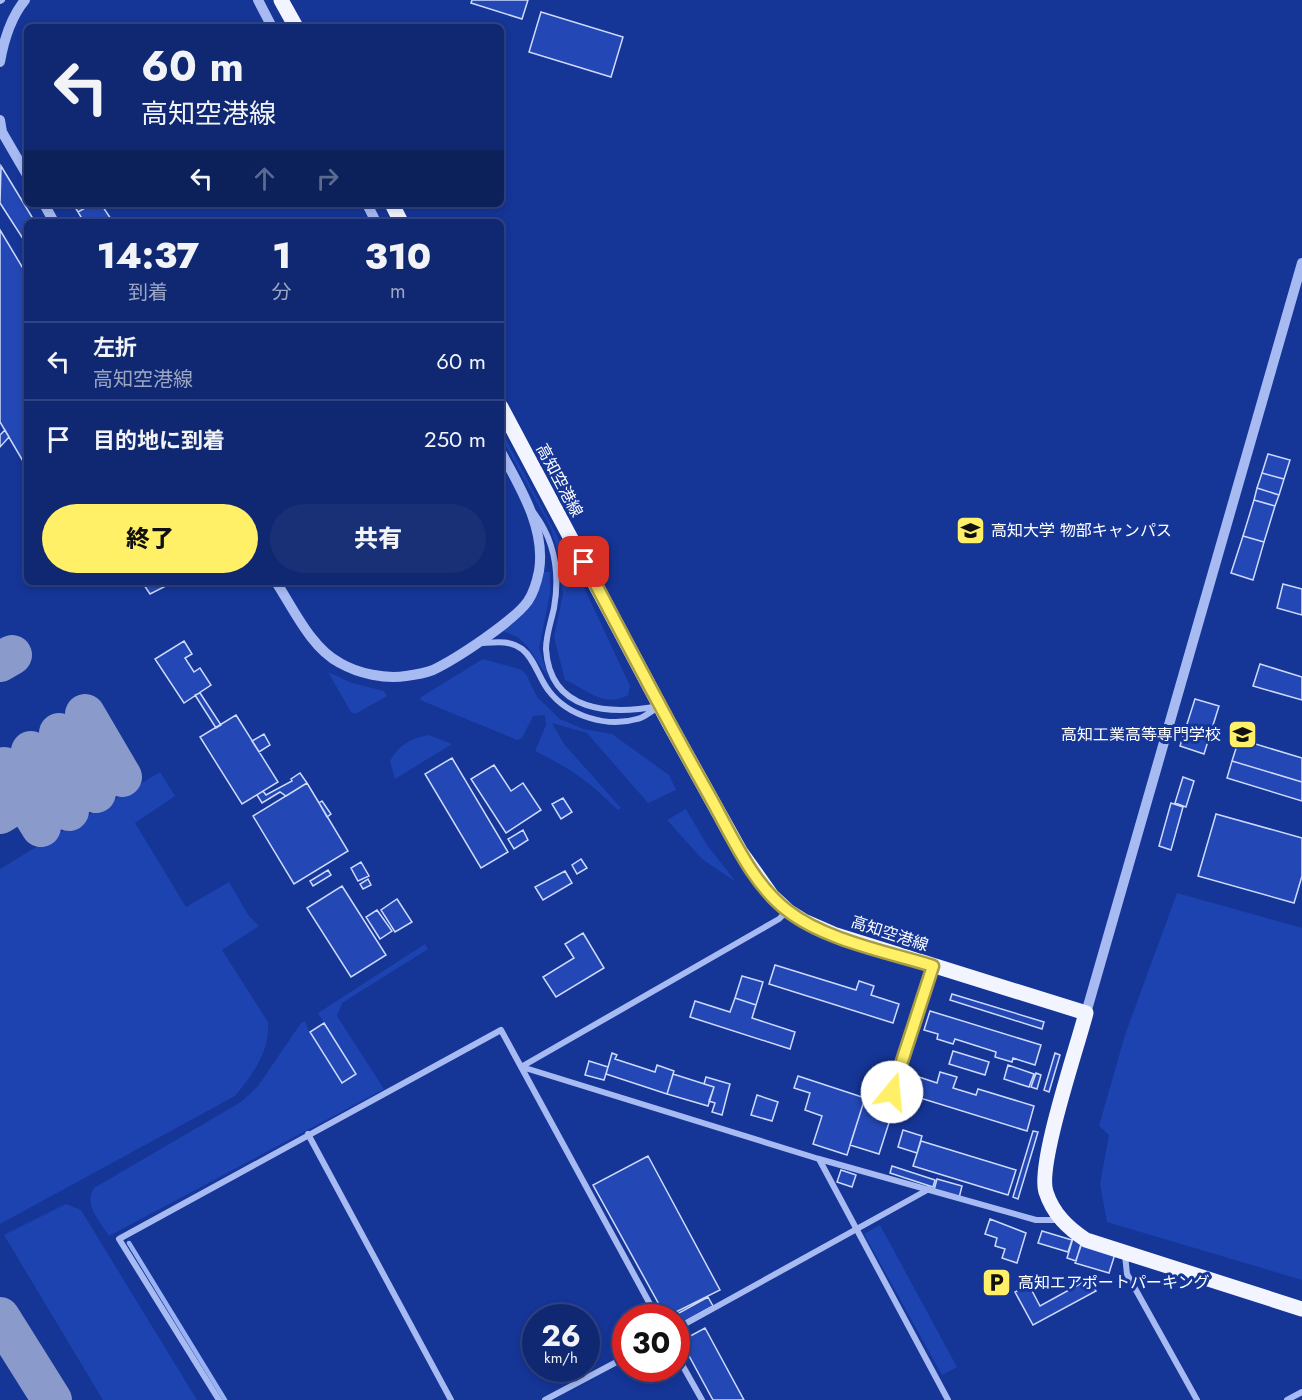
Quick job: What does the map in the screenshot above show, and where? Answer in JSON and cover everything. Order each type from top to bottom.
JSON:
[{"type":"main road","points":[[281,0],[294,24]]},
{"type":"main road","name":"高知空港線","points":[[504,413],[740,851],[772,896],[788,911],[804,921],[836,935],[1086,1013]]},
{"type":"main road","points":[[1086,1013],[1043,1175],[1051,1206],[1061,1220],[1086,1240],[1302,1309]]},
{"type":"street","points":[[0,62],[2,40],[17,10],[25,0]]},
{"type":"street","points":[[258,0],[270,24]]},
{"type":"street","points":[[0,120],[2,132],[24,170]]},
{"type":"street","points":[[1086,1013],[1302,263]]},
{"type":"street","points":[[504,458],[530,507],[546,528],[555,563],[556,594],[546,649],[557,683],[576,701],[604,710],[634,711],[660,706]]},
{"type":"street","points":[[278,585],[311,636],[330,657],[360,671],[393,677],[431,670],[477,643],[520,609],[535,586],[539,568],[539,549],[530,507]]},
{"type":"street","points":[[477,643],[501,642],[523,650],[549,691],[560,702],[581,715],[604,720],[638,719],[660,706]]},
{"type":"street","points":[[521,1067],[779,919],[788,911]]},
{"type":"street","points":[[892,1092],[933,966]]},
{"type":"street","points":[[219,1400],[119,1239],[501,1030],[650,1304]]},
{"type":"street","points":[[521,1067],[819,1159],[1036,1220],[1061,1220]]},
{"type":"street","points":[[308,1134],[451,1400]]},
{"type":"street","points":[[819,1159],[948,1400]]},
{"type":"street","points":[[690,1321],[929,1189]]},
{"type":"street","points":[[1125,1254],[1127,1274],[1197,1400]]},
{"type":"street","points":[[545,1400],[612,1364]]},
{"type":"street","points":[[690,1379],[702,1400]]},
{"type":"street","points":[[1287,1400],[1302,1392]]},
{"type":"shaded area","points":[[504,436],[581,581],[630,686],[628,695],[619,699],[603,699],[565,680],[554,637],[563,594],[551,528],[504,442]]},
{"type":"shaded area","points":[[544,572],[550,572],[550,594],[539,648],[549,679],[527,646],[519,638],[501,630],[539,588]]},
{"type":"shaded area","points":[[483,659],[522,670],[537,697],[560,719],[583,729],[612,734],[669,775],[676,790],[648,803],[587,733],[552,723],[564,744],[621,808],[618,810],[579,776],[535,751],[546,725],[545,715],[533,716],[522,738],[517,740],[420,700],[421,697]]},
{"type":"shaded area","points":[[328,672],[352,683],[384,691],[387,696],[355,714],[351,712]]},
{"type":"shaded area","points":[[428,735],[452,744],[395,779],[390,761],[394,755],[406,743]]},
{"type":"shaded area","points":[[160,772],[175,796],[135,823],[186,907],[229,882],[249,916],[259,926],[222,950],[268,1022],[268,1033],[263,1052],[254,1071],[235,1096],[0,1224],[0,869]]},
{"type":"shaded area","points":[[686,809],[707,845],[736,882],[702,859],[667,820]]},
{"type":"shaded area","points":[[1177,893],[1302,928],[1302,1280],[1107,1222],[1100,1184],[1109,1135],[1099,1126],[1125,1035]]},
{"type":"shaded area","points":[[425,944],[428,949],[342,1003],[337,1016],[384,1089],[109,1236],[97,1219],[90,1201],[94,1188],[241,1102],[258,1086],[301,1023],[305,1021],[341,1083],[356,1074],[318,1013]]},
{"type":"shaded area","points":[[66,1204],[81,1210],[197,1400],[103,1400],[4,1235]]},
{"type":"shaded area","points":[[880,1225],[957,1367],[942,1375],[864,1234]]},
{"type":"building","points":[[472,0],[528,0],[522,19],[471,3]]},
{"type":"building","points":[[541,12],[623,37],[611,77],[529,52]]},
{"type":"building","points":[[1,166],[33,219],[24,219],[24,240],[0,203]]},
{"type":"building","points":[[75,207],[87,207],[78,212]]},
{"type":"building","points":[[87,207],[103,207],[111,219],[82,219],[78,212]]},
{"type":"building","points":[[0,230],[24,270],[24,463],[0,422]]},
{"type":"building","points":[[5,430],[9,437],[0,447],[0,435]]},
{"type":"building","points":[[1268,454],[1290,460],[1284,479],[1262,473]]},
{"type":"building","points":[[1262,473],[1284,479],[1279,495],[1257,488]]},
{"type":"building","points":[[1257,488],[1279,495],[1275,506],[1254,500]]},
{"type":"building","points":[[1254,500],[1275,506],[1264,542],[1243,536]]},
{"type":"building","points":[[1243,536],[1264,542],[1253,580],[1231,573]]},
{"type":"building","points":[[1283,584],[1302,589],[1302,615],[1277,608]]},
{"type":"building","points":[[144,585],[166,585],[166,586],[150,594]]},
{"type":"building","points":[[184,641],[192,654],[185,658],[194,672],[200,668],[211,685],[184,703],[155,659]]},
{"type":"building","points":[[1260,664],[1302,677],[1302,700],[1253,686]]},
{"type":"building","points":[[200,693],[221,725],[216,728],[195,695]]},
{"type":"building","points":[[1195,699],[1219,706],[1204,754],[1180,746]]},
{"type":"building","points":[[236,715],[278,782],[242,804],[200,737]]},
{"type":"building","points":[[264,734],[270,745],[259,752],[252,741]]},
{"type":"building","points":[[1239,739],[1302,758],[1302,782],[1232,761]]},
{"type":"building","points":[[452,758],[508,852],[481,868],[425,774]]},
{"type":"building","points":[[1232,761],[1302,782],[1302,801],[1227,778]]},
{"type":"building","points":[[494,765],[511,791],[523,783],[541,810],[506,833],[471,779]]},
{"type":"building","points":[[300,773],[307,783],[286,796],[280,792],[262,803],[257,795],[263,791],[266,795],[292,781],[291,779]]},
{"type":"building","points":[[1183,777],[1194,781],[1186,807],[1175,803]]},
{"type":"building","points":[[307,783],[348,851],[294,884],[253,816]]},
{"type":"building","points":[[563,798],[572,812],[561,819],[552,804]]},
{"type":"building","points":[[322,801],[331,814],[327,817],[319,803]]},
{"type":"building","points":[[1171,803],[1183,807],[1171,850],[1159,846]]},
{"type":"building","points":[[1216,814],[1302,838],[1302,876],[1294,903],[1198,876]]},
{"type":"building","points":[[523,830],[528,840],[514,849],[508,839]]},
{"type":"building","points":[[581,859],[587,868],[577,874],[572,865]]},
{"type":"building","points":[[361,862],[369,876],[358,881],[351,868]]},
{"type":"building","points":[[328,870],[331,875],[313,886],[310,881]]},
{"type":"building","points":[[565,871],[572,883],[543,900],[535,887]]},
{"type":"building","points":[[368,879],[371,885],[363,889],[360,884]]},
{"type":"building","points":[[342,886],[386,955],[351,977],[307,908]]},
{"type":"building","points":[[397,899],[412,922],[395,932],[381,910]]},
{"type":"building","points":[[377,910],[392,931],[380,939],[366,917]]},
{"type":"building","points":[[583,933],[604,968],[556,997],[543,977],[574,958],[565,944]]},
{"type":"building","points":[[775,965],[856,990],[859,981],[874,986],[871,995],[899,1004],[893,1023],[769,984]]},
{"type":"building","points":[[742,976],[763,982],[756,1005],[735,998]]},
{"type":"building","points":[[952,994],[1044,1022],[1042,1029],[950,1000]]},
{"type":"building","points":[[735,998],[756,1005],[752,1018],[795,1032],[790,1049],[690,1017],[695,1001],[730,1012]]},
{"type":"building","points":[[930,1011],[1041,1045],[1035,1065],[1013,1058],[1012,1062],[995,1057],[996,1052],[955,1039],[953,1044],[937,1039],[938,1034],[924,1030]]},
{"type":"building","points":[[324,1023],[356,1074],[342,1083],[310,1032]]},
{"type":"building","points":[[953,1051],[989,1062],[985,1075],[949,1064]]},
{"type":"building","points":[[612,1053],[617,1055],[615,1059],[655,1072],[657,1065],[674,1071],[667,1094],[606,1074]]},
{"type":"building","points":[[1055,1053],[1060,1055],[1049,1092],[1044,1090]]},
{"type":"building","points":[[589,1061],[608,1067],[604,1080],[585,1075]]},
{"type":"building","points":[[1008,1065],[1034,1074],[1029,1087],[1004,1079]]},
{"type":"building","points":[[940,1072],[957,1077],[953,1088],[976,1095],[978,1089],[1034,1106],[1027,1131],[904,1093],[910,1074],[937,1083]]},
{"type":"building","points":[[1036,1073],[1041,1075],[1037,1089],[1031,1087]]},
{"type":"building","points":[[673,1074],[714,1087],[708,1106],[667,1094]]},
{"type":"building","points":[[798,1076],[865,1098],[847,1155],[813,1144],[822,1116],[805,1110],[810,1093],[794,1088]]},
{"type":"building","points":[[706,1077],[730,1084],[722,1115],[712,1112],[715,1103],[709,1101],[714,1087],[704,1084]]},
{"type":"building","points":[[757,1095],[778,1102],[772,1121],[751,1115]]},
{"type":"building","points":[[865,1098],[894,1107],[879,1154],[850,1145]]},
{"type":"building","points":[[903,1130],[922,1136],[917,1153],[898,1147]]},
{"type":"building","points":[[1033,1131],[1038,1132],[1018,1199],[1013,1197]]},
{"type":"building","points":[[921,1141],[1016,1170],[1008,1195],[913,1166]]},
{"type":"building","points":[[648,1156],[720,1290],[690,1305],[659,1304],[593,1185]]},
{"type":"building","points":[[892,1166],[935,1180],[933,1187],[890,1173]]},
{"type":"building","points":[[841,1170],[856,1175],[852,1187],[837,1182]]},
{"type":"building","points":[[937,1179],[962,1186],[959,1198],[934,1190]]},
{"type":"building","points":[[990,1219],[1026,1233],[1017,1263],[1002,1258],[1005,1249],[995,1246],[997,1238],[985,1234]]},
{"type":"building","points":[[1042,1231],[1072,1240],[1068,1252],[1038,1243]]},
{"type":"building","points":[[1073,1238],[1082,1241],[1076,1261],[1067,1258]]},
{"type":"building","points":[[1082,1243],[1115,1254],[1109,1273],[1075,1263]]},
{"type":"building","points":[[1089,1279],[1096,1291],[1033,1325],[1015,1292],[1029,1285],[1040,1306]]},
{"type":"building","points":[[708,1297],[713,1306],[690,1319],[690,1307]]},
{"type":"building","points":[[705,1328],[744,1400],[713,1400],[690,1358],[690,1336]]},
{"type":"waterway","points":[[129,1243],[225,1400]]},
{"type":"taxiway","points":[[0,662],[12,655]]},
{"type":"taxiway","points":[[85,714],[122,777]]},
{"type":"taxiway","points":[[59,733],[96,793]]},
{"type":"taxiway","points":[[0,814],[105,749]]},
{"type":"taxiway","points":[[31,751],[69,811]]},
{"type":"taxiway","points":[[4,767],[41,827]]},
{"type":"taxiway","points":[[0,1317],[52,1400]]},
{"type":"place","name":"高知大学 物部キャンパス","points":[[970,530]]},
{"type":"place","name":"高知工業高等専門学校","points":[[1242,734]]},
{"type":"place","name":"高知エアポートパーキング","points":[[997,1282]]},
{"type":"route","points":[[584,562],[713,804],[740,851],[772,896],[788,911],[804,921],[836,935],[933,966],[892,1092]]}]
